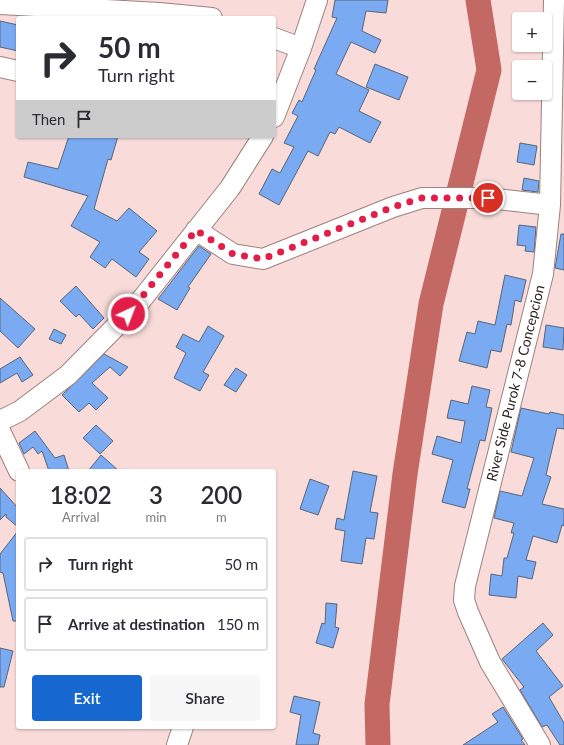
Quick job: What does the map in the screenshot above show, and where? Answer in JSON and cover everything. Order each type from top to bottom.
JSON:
[{"type":"street","points":[[276,112],[301,48],[317,0]]},
{"type":"street","name":"River Side Purok 7-8 Concepcion","points":[[540,745],[490,662],[464,600],[465,586],[543,274],[550,205],[554,0]]},
{"type":"street","points":[[0,4],[177,16]]},
{"type":"street","points":[[276,39],[301,48]]},
{"type":"street","points":[[0,68],[16,71]]},
{"type":"street","points":[[0,421],[20,411],[68,375],[138,304],[230,188],[261,138]]},
{"type":"street","points":[[196,230],[233,254],[263,259],[393,207],[422,198],[488,198],[550,205]]},
{"type":"street","points":[[0,431],[18,469]]},
{"type":"street","points":[[177,745],[182,729]]},
{"type":"building","points":[[335,0],[388,0],[386,13],[366,11],[362,31],[381,40],[375,53],[351,42],[336,74],[369,90],[359,111],[381,122],[370,143],[339,127],[335,134],[330,132],[318,156],[308,151],[279,205],[259,194],[272,169],[280,173],[294,147],[284,143],[298,116],[292,113],[299,100],[302,102],[316,70],[314,69],[337,18],[332,17]]},
{"type":"building","points":[[0,21],[16,25],[16,51],[0,47]]},
{"type":"building","points":[[375,64],[408,77],[399,100],[366,87]]},
{"type":"building","points":[[68,138],[117,138],[111,160],[108,159],[94,209],[117,221],[129,208],[157,231],[139,252],[149,259],[136,277],[112,259],[105,268],[90,257],[100,242],[71,226],[88,196],[24,177],[28,162],[58,169]]},
{"type":"building","points":[[520,143],[537,146],[534,165],[517,162]]},
{"type":"building","points":[[524,178],[539,181],[538,192],[522,190]]},
{"type":"building","points":[[519,225],[536,227],[534,252],[525,251],[526,246],[517,245]]},
{"type":"building","points":[[561,234],[564,234],[564,270],[555,268]]},
{"type":"building","points":[[199,246],[211,254],[188,287],[190,288],[177,310],[158,299]]},
{"type":"building","points":[[505,275],[526,280],[521,302],[515,300],[511,325],[507,324],[501,352],[491,350],[487,368],[459,361],[467,332],[475,334],[478,321],[495,325]]},
{"type":"building","points":[[76,286],[104,318],[93,329],[79,314],[76,317],[60,301]]},
{"type":"building","points":[[0,298],[35,329],[18,348],[0,331]]},
{"type":"building","points":[[546,325],[564,328],[563,350],[543,347]]},
{"type":"building","points":[[208,326],[224,336],[203,372],[209,375],[200,391],[174,378],[186,353],[176,347],[183,334],[199,342]]},
{"type":"building","points":[[54,329],[66,335],[61,344],[49,339]]},
{"type":"building","points":[[104,354],[128,367],[120,376],[110,367],[92,383],[108,398],[96,410],[89,403],[79,412],[62,395]]},
{"type":"building","points":[[20,357],[33,375],[22,382],[17,373],[0,383],[0,369]]},
{"type":"building","points":[[236,368],[247,375],[236,392],[224,385]]},
{"type":"building","points":[[472,386],[490,390],[486,407],[492,408],[485,441],[480,440],[467,489],[470,489],[465,508],[442,502],[453,460],[432,454],[437,436],[461,443],[465,421],[447,418],[451,400],[468,404]]},
{"type":"building","points":[[521,408],[549,414],[550,412],[564,415],[564,429],[557,428],[546,475],[551,477],[542,504],[564,509],[564,526],[562,525],[557,543],[533,536],[526,560],[536,562],[532,579],[518,576],[516,598],[489,595],[491,574],[502,576],[504,558],[507,558],[514,533],[511,533],[514,523],[494,518],[500,491],[522,496],[534,458],[511,452]]},
{"type":"building","points":[[96,425],[113,441],[100,454],[83,438]]},
{"type":"building","points":[[35,431],[55,458],[64,455],[68,469],[48,469],[42,451],[38,454],[33,447],[24,454],[19,443]]},
{"type":"building","points":[[101,455],[117,469],[90,469]]},
{"type":"building","points":[[353,471],[377,476],[370,512],[378,513],[374,539],[366,538],[362,564],[341,561],[345,531],[335,529],[337,518],[344,520]]},
{"type":"building","points":[[310,479],[329,486],[318,515],[300,509]]},
{"type":"building","points":[[0,488],[16,506],[16,525],[6,517],[6,514],[0,520]]},
{"type":"building","points":[[16,534],[16,621],[13,621],[3,573],[0,572],[0,554]]},
{"type":"building","points":[[326,603],[337,604],[335,627],[339,628],[333,648],[316,643],[322,623],[325,624]]},
{"type":"building","points":[[543,623],[553,635],[536,651],[563,686],[549,697],[564,723],[564,745],[560,745],[547,725],[542,727],[520,690],[524,687],[502,659]]},
{"type":"building","points":[[0,648],[13,651],[4,687],[0,687]]},
{"type":"building","points":[[294,696],[320,702],[313,733],[320,735],[318,745],[296,745],[301,715],[290,712]]},
{"type":"building","points":[[503,707],[523,739],[521,740],[525,745],[463,745],[498,722],[492,714]]},
{"type":"waterway","points":[[378,745],[377,704],[405,474],[431,304],[489,70],[478,0]]},
{"type":"route","points":[[128,314],[138,304],[196,230],[233,254],[249,258],[263,259],[393,207],[422,198],[488,198]]}]
